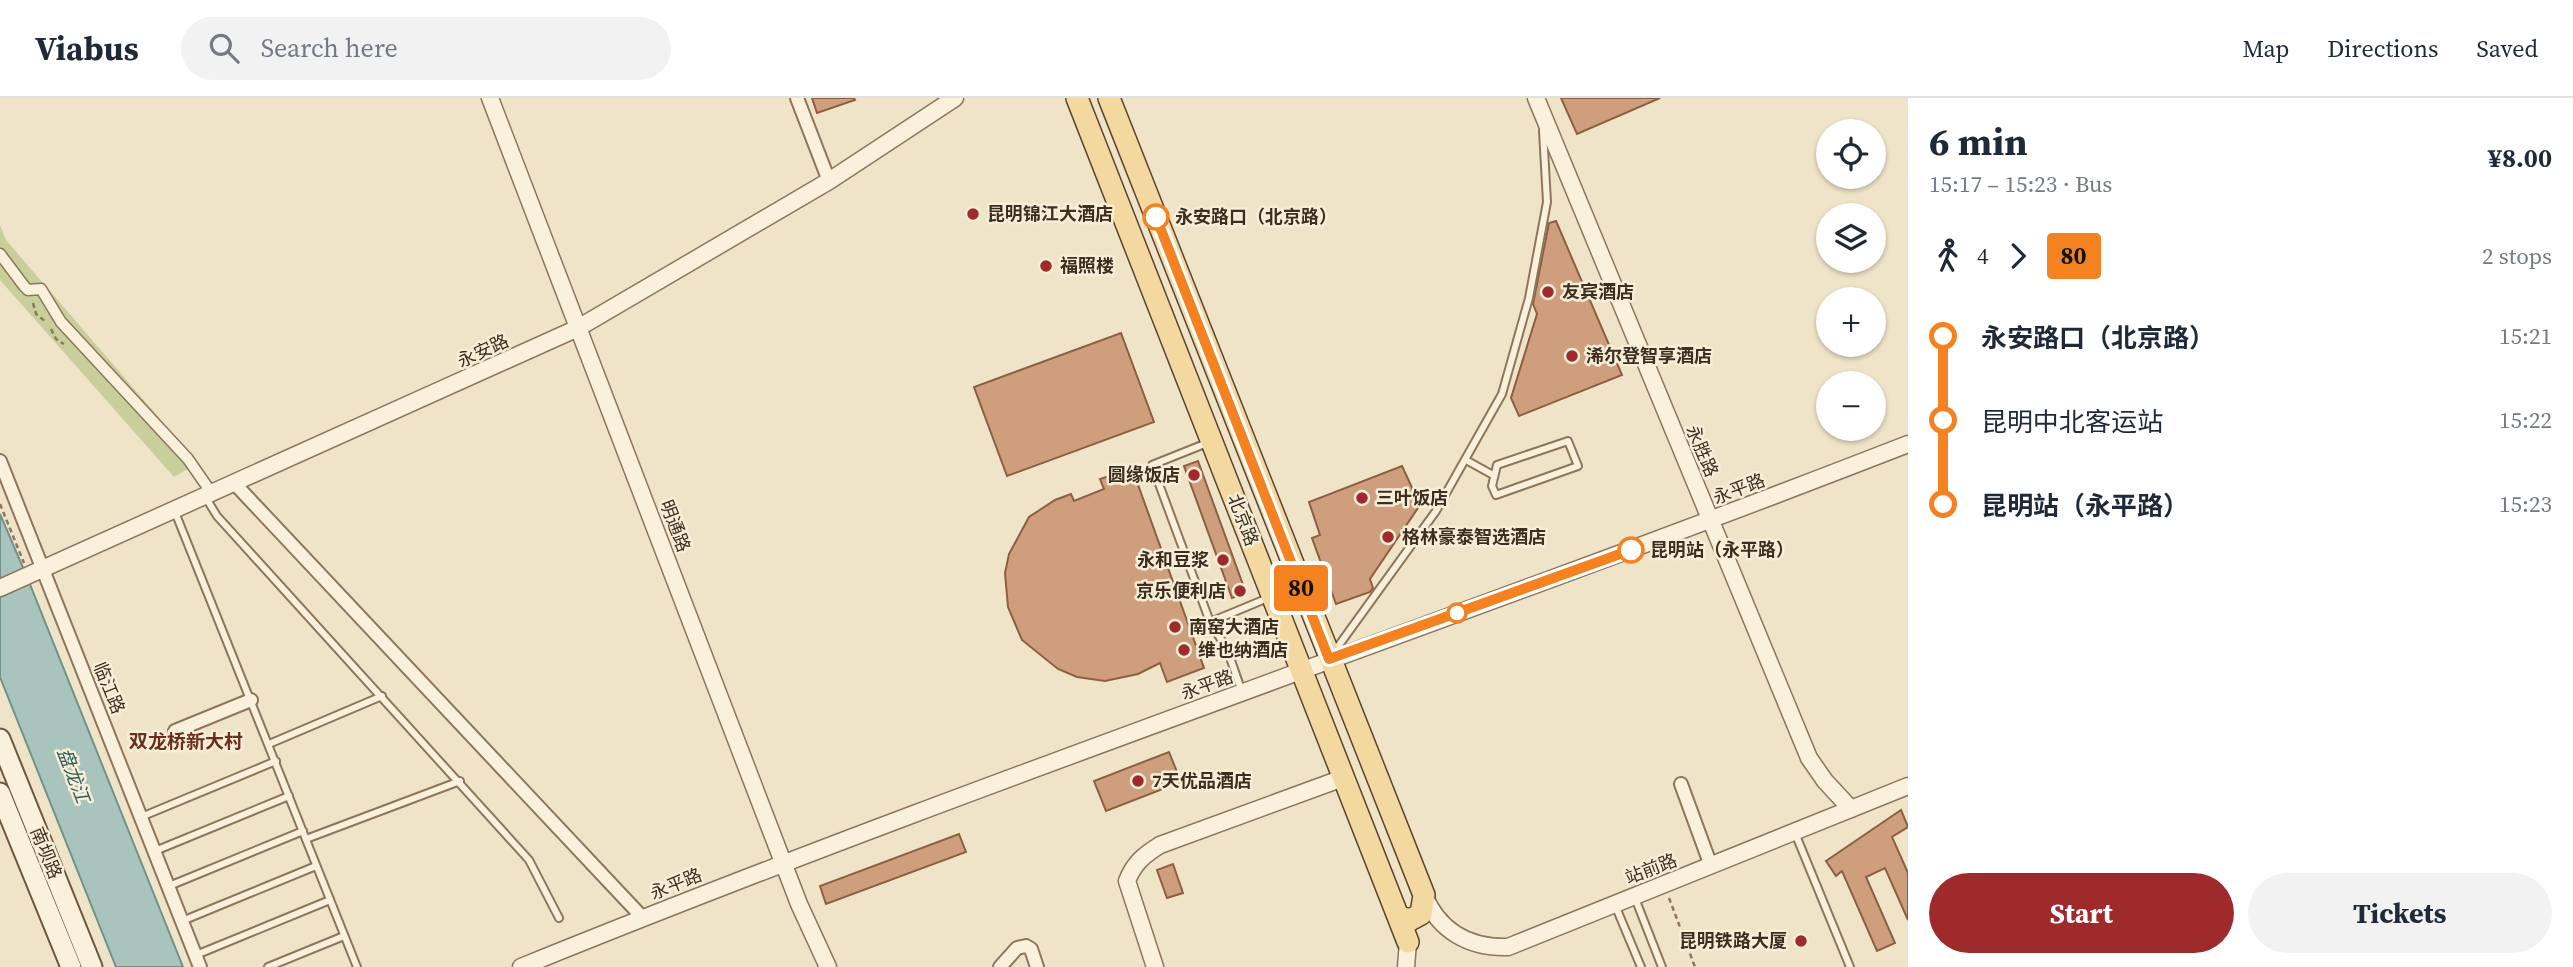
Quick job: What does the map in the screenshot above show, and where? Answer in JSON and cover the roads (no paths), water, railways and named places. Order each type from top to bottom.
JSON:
[{"type":"main road","name":"北京路","points":[[1077,98],[1408,942]]},
{"type":"main road","name":"北京路","points":[[1109,98],[1424,895]]},
{"type":"main road","name":"南坝路","points":[[0,739],[92,967]]},
{"type":"main road","name":"南坝路","points":[[0,793],[71,967]]},
{"type":"main road","points":[[1399,917],[1410,920],[1421,914],[1424,895]]},
{"type":"street","name":"明通路","points":[[490,98],[783,862],[828,967]]},
{"type":"street","points":[[797,98],[830,181]]},
{"type":"street","name":"永安路","points":[[0,589],[210,497],[578,328],[830,181],[955,98]]},
{"type":"street","name":"永胜路","points":[[1539,105],[1810,758],[1825,781],[1852,809]]},
{"type":"street","points":[[0,254],[24,286],[40,289],[61,321],[188,459],[210,497]]},
{"type":"street","name":"永平路","points":[[521,967],[783,862],[1710,521],[1908,444]]},
{"type":"street","name":"临江路","points":[[0,461],[33,575],[141,817],[198,961]]},
{"type":"street","points":[[236,485],[643,918]]},
{"type":"street","points":[[175,731],[251,700]]},
{"type":"street","points":[[1155,967],[1127,881],[1132,868],[1142,856],[1160,845],[1343,778]]},
{"type":"street","points":[[1681,784],[1711,866]]},
{"type":"street","name":"站前路","points":[[1424,895],[1434,915],[1450,931],[1472,943],[1497,948],[1508,947],[1908,786]]},
{"type":"street","points":[[1406,967],[1408,942]]},
{"type":"street","points":[[1000,967],[1017,948],[1026,946],[1031,949],[1037,967]]},
{"type":"lane","points":[[1329,659],[1412,545],[1466,460],[1502,394],[1529,298],[1547,202],[1539,105]]},
{"type":"lane","points":[[1568,440],[1578,466],[1496,495],[1493,475],[1497,465],[1568,440]]},
{"type":"lane","points":[[1212,441],[1152,465],[1210,622],[1227,649],[1242,692]]},
{"type":"lane","points":[[1466,460],[1493,475]]},
{"type":"lane","points":[[210,497],[217,516],[529,860],[559,918]]},
{"type":"lane","points":[[175,512],[357,967]]},
{"type":"lane","points":[[1210,622],[1273,596]]},
{"type":"lane","points":[[269,744],[382,696]]},
{"type":"lane","points":[[141,817],[276,761]]},
{"type":"lane","points":[[306,839],[460,781]]},
{"type":"lane","points":[[155,851],[289,796]]},
{"type":"lane","points":[[168,886],[303,831]]},
{"type":"lane","points":[[1795,832],[1850,967]]},
{"type":"lane","points":[[182,921],[316,866]]},
{"type":"lane","points":[[1634,896],[1662,967]]},
{"type":"lane","points":[[198,961],[330,900]]},
{"type":"lane","points":[[1615,904],[1641,967]]},
{"type":"lane","points":[[268,967],[344,936]]},
{"type":"water","name":"盘龙江","points":[[0,514],[183,967],[116,967],[0,677]]},
{"type":"place","name":"昆明锦江大酒店","points":[[973,214]]},
{"type":"place","name":"永安路口（北京路）","points":[[1156,217]]},
{"type":"place","name":"福照楼","points":[[1046,266]]},
{"type":"place","name":"友宾酒店","points":[[1548,292]]},
{"type":"place","name":"浠尔登智享酒店","points":[[1572,356]]},
{"type":"place","name":"圆缘饭店","points":[[1194,475]]},
{"type":"place","name":"三叶饭店","points":[[1362,498]]},
{"type":"place","name":"格林豪泰智选酒店","points":[[1388,537]]},
{"type":"place","name":"昆明站（永平路）","points":[[1631,550]]},
{"type":"place","name":"永和豆浆","points":[[1223,560]]},
{"type":"place","name":"京乐便利店","points":[[1240,591]]},
{"type":"place","name":"南窑大酒店","points":[[1175,627]]},
{"type":"place","name":"维也纳酒店","points":[[1184,650]]},
{"type":"place","name":"7天优品酒店","points":[[1138,781]]},
{"type":"place","name":"昆明铁路大厦","points":[[1801,941]]},
{"type":"district","name":"双龙桥新大村","points":[[186,741]]}]
